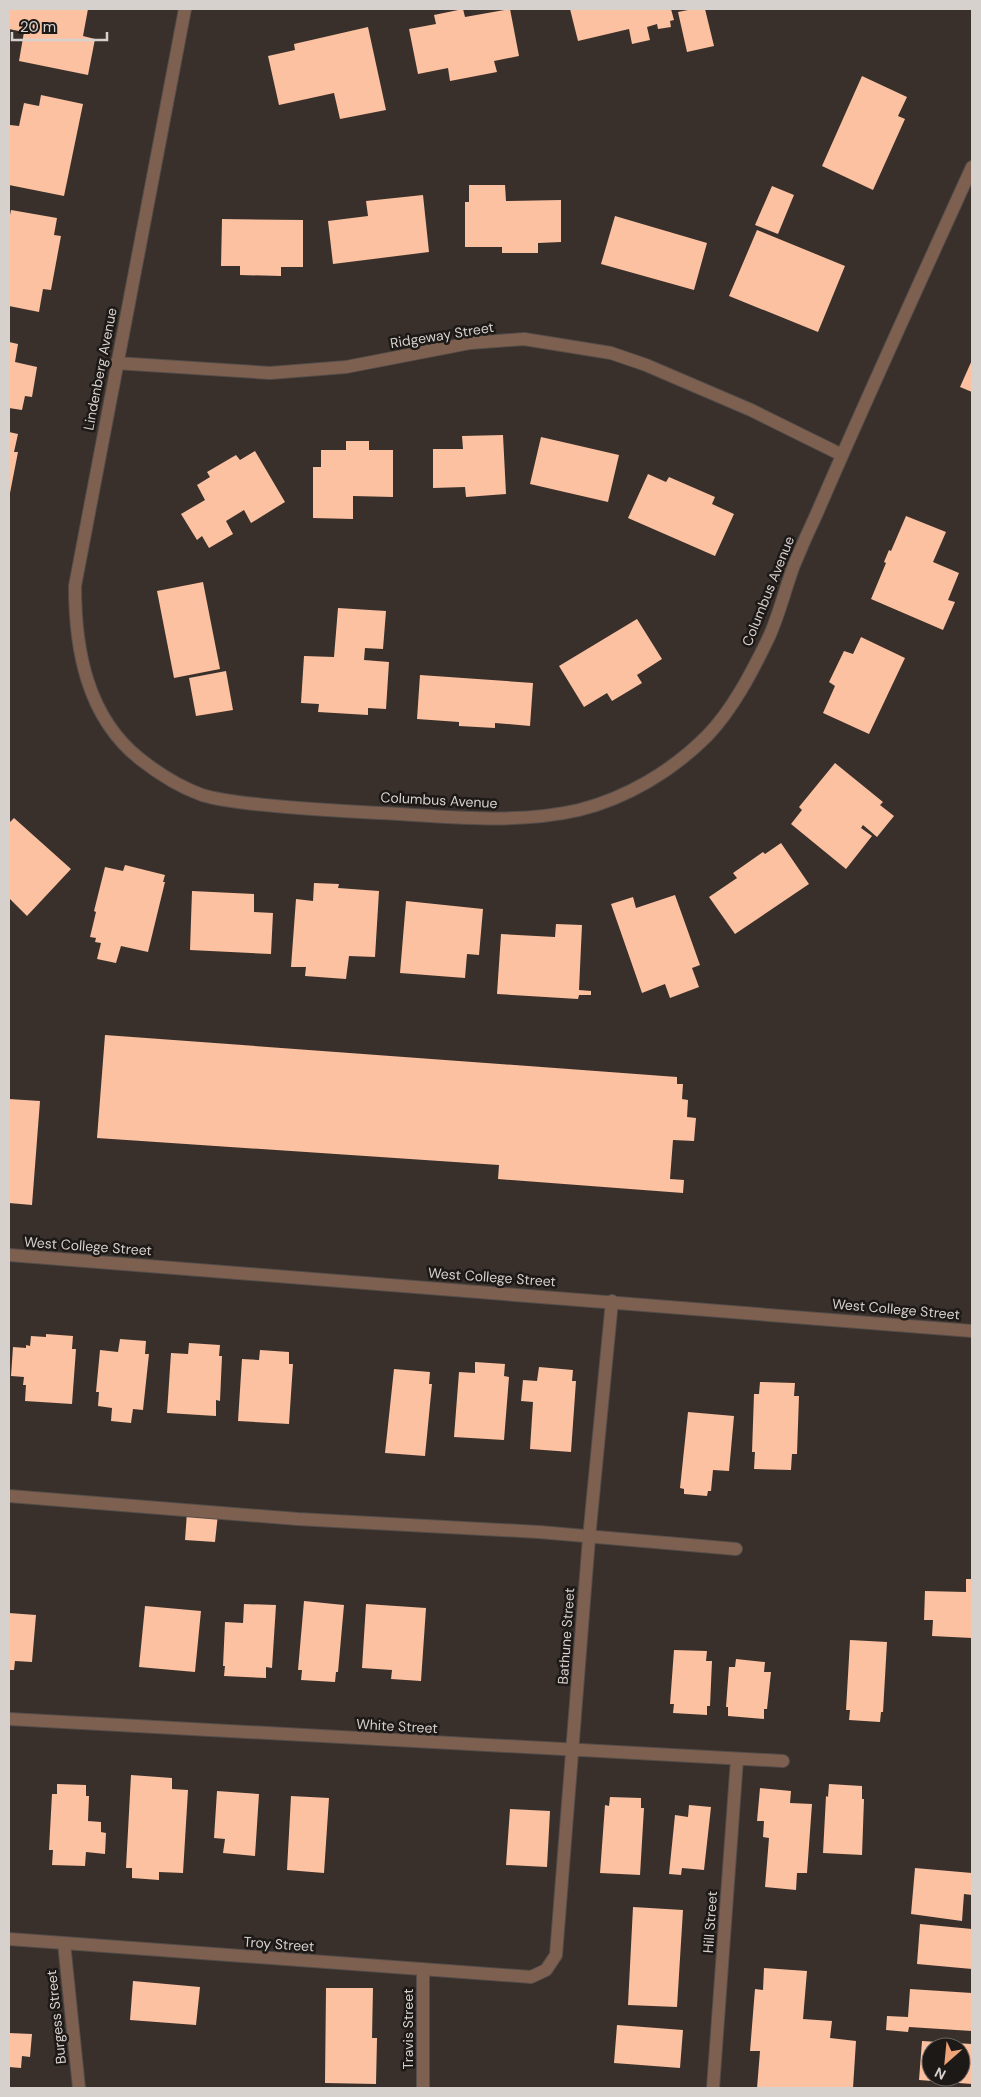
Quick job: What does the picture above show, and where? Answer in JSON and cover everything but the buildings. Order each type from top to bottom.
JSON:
[{"type":"street","name":"Lindenberg Avenue","points":[[111,731],[92,696],[82,660],[75,623],[74,586],[185,9]]},
{"type":"street","name":"Columbus Avenue","points":[[111,731],[138,757],[167,779],[202,794],[239,802],[312,810],[503,818],[542,816],[580,810],[616,798],[649,781],[680,760],[708,734],[732,704],[769,638],[794,565],[972,167]]},
{"type":"street","name":"Ridgeway Street","points":[[116,363],[270,373],[346,367],[470,343],[524,339],[611,353],[646,365],[751,410],[842,455]]},
{"type":"street","name":"West College Street","points":[[9,1256],[972,1331]]},
{"type":"street","name":"Bathune Street","points":[[546,1970],[556,1955],[589,1538],[612,1302]]},
{"type":"street","points":[[9,1496],[298,1519],[529,1532],[736,1548]]},
{"type":"street","name":"White Street","points":[[9,1719],[783,1761]]},
{"type":"street","name":"Hill Street","points":[[713,2088],[737,1758]]},
{"type":"street","name":"Troy Street","points":[[9,1939],[530,1977],[546,1970]]},
{"type":"street","name":"Burgess Street","points":[[64,1943],[79,2088]]},
{"type":"street","name":"Travis Street","points":[[423,1969],[424,2088]]}]
